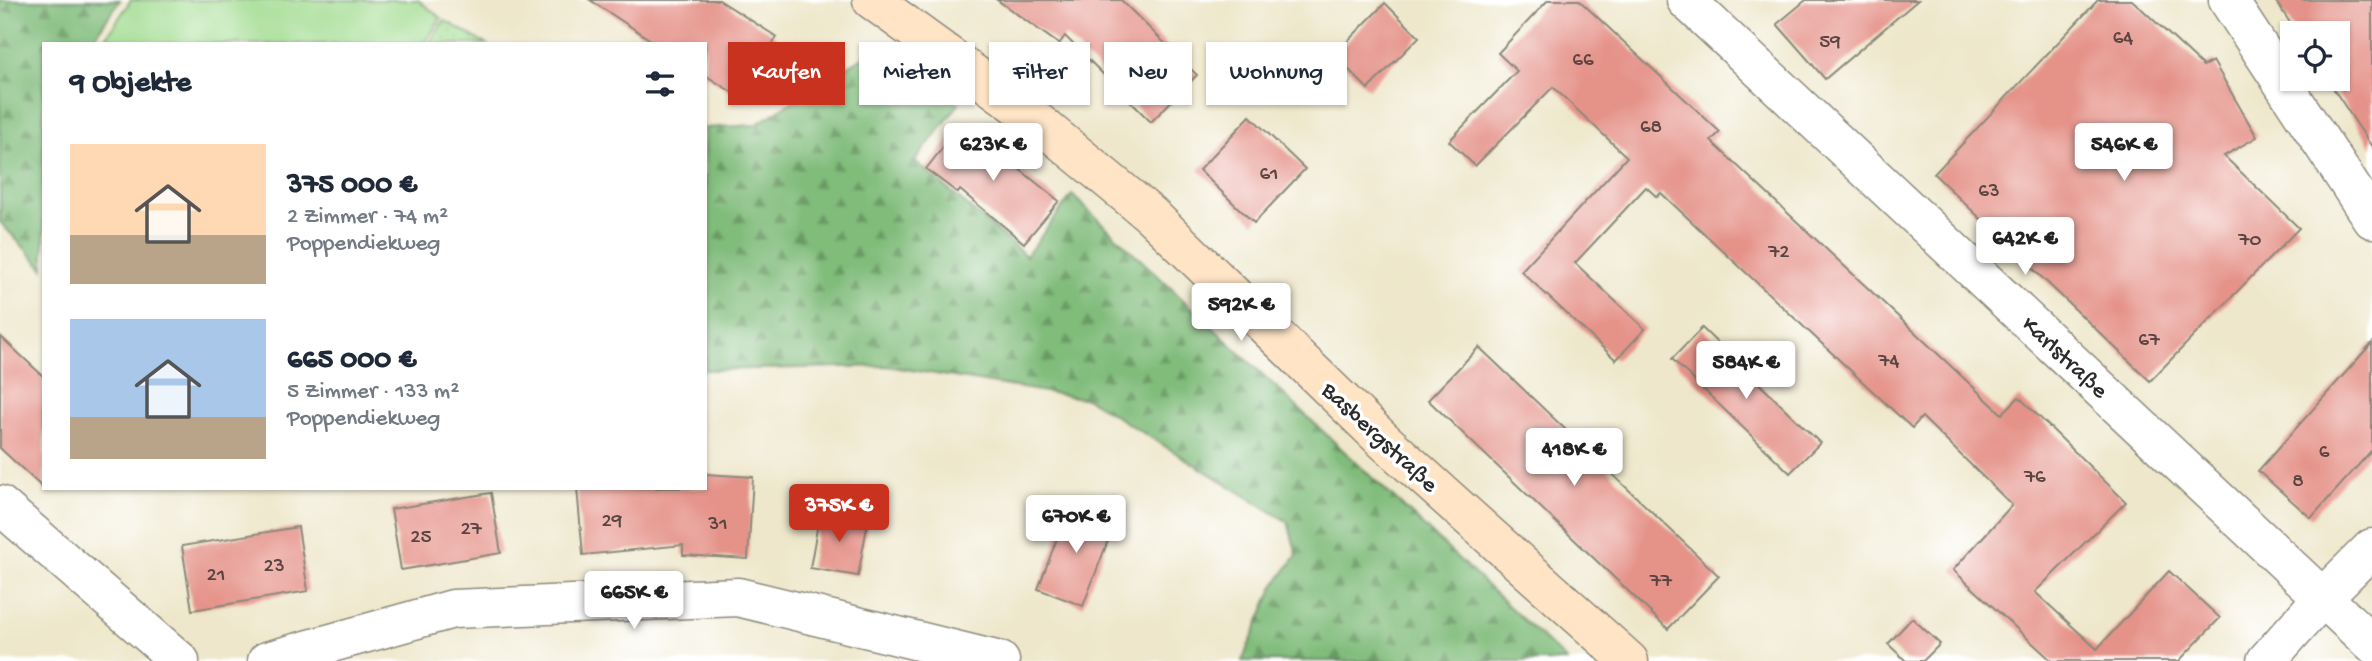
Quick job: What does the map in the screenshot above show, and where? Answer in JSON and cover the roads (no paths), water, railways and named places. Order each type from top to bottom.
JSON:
[{"type":"main road","name":"Basbergstraße","points":[[872,0],[1022,109],[1151,215],[1383,440],[1629,661]]},
{"type":"street","name":"Karlstraße","points":[[1686,0],[2372,644]]},
{"type":"street","points":[[2228,0],[2372,219]]},
{"type":"street","points":[[0,505],[180,661]]},
{"type":"street","points":[[2266,661],[2323,597],[2372,548]]},
{"type":"street","points":[[267,661],[453,609],[738,597],[1000,661]]}]
